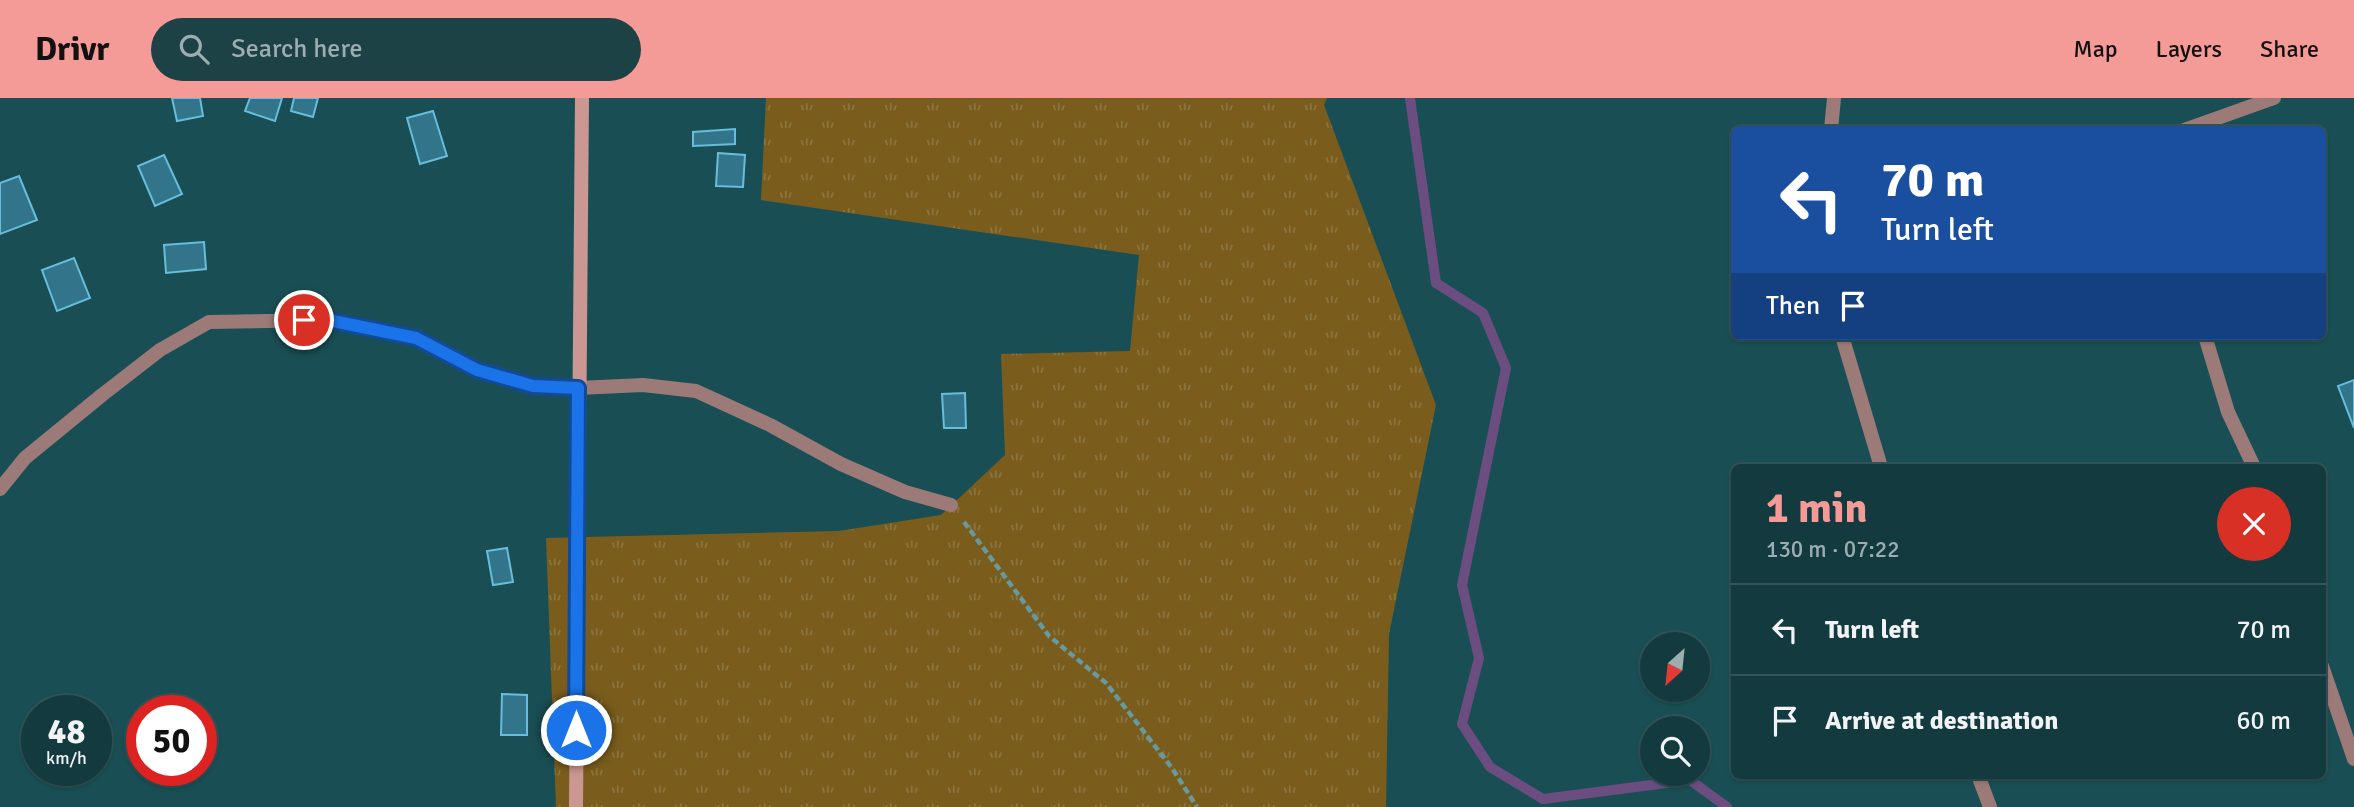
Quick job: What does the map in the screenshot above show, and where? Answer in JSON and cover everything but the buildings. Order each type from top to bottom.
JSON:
[{"type":"main road","points":[[576,807],[582,98]]},
{"type":"street","points":[[1831,126],[1834,98]]},
{"type":"street","points":[[2195,126],[2274,98]]},
{"type":"street","points":[[0,489],[25,458],[102,395],[160,350],[209,322],[328,320],[416,338],[477,370],[533,386],[578,388],[643,385],[696,391],[770,425],[841,464],[905,492],[951,505]]},
{"type":"street","points":[[1843,340],[1880,464]]},
{"type":"street","points":[[2206,340],[2228,412],[2253,464]]},
{"type":"street","points":[[2326,678],[2354,759]]},
{"type":"street","points":[[1980,779],[1990,807]]},
{"type":"path","points":[[951,505],[1049,636],[1106,683],[1198,807]]},
{"type":"green space","points":[[766,98],[1327,98],[1324,105],[1436,405],[1389,634],[1386,807],[556,807],[546,538],[839,531],[941,515],[1005,455],[1001,354],[1130,351],[1139,255],[761,200]]},
{"type":"waterway","points":[[1410,98],[1436,283],[1483,313],[1506,368],[1462,585],[1479,658],[1462,724],[1490,767],[1543,799],[1690,780],[1727,807]]},
{"type":"route","points":[[304,320],[328,320],[416,338],[477,370],[533,386],[578,388],[576,730]]}]
